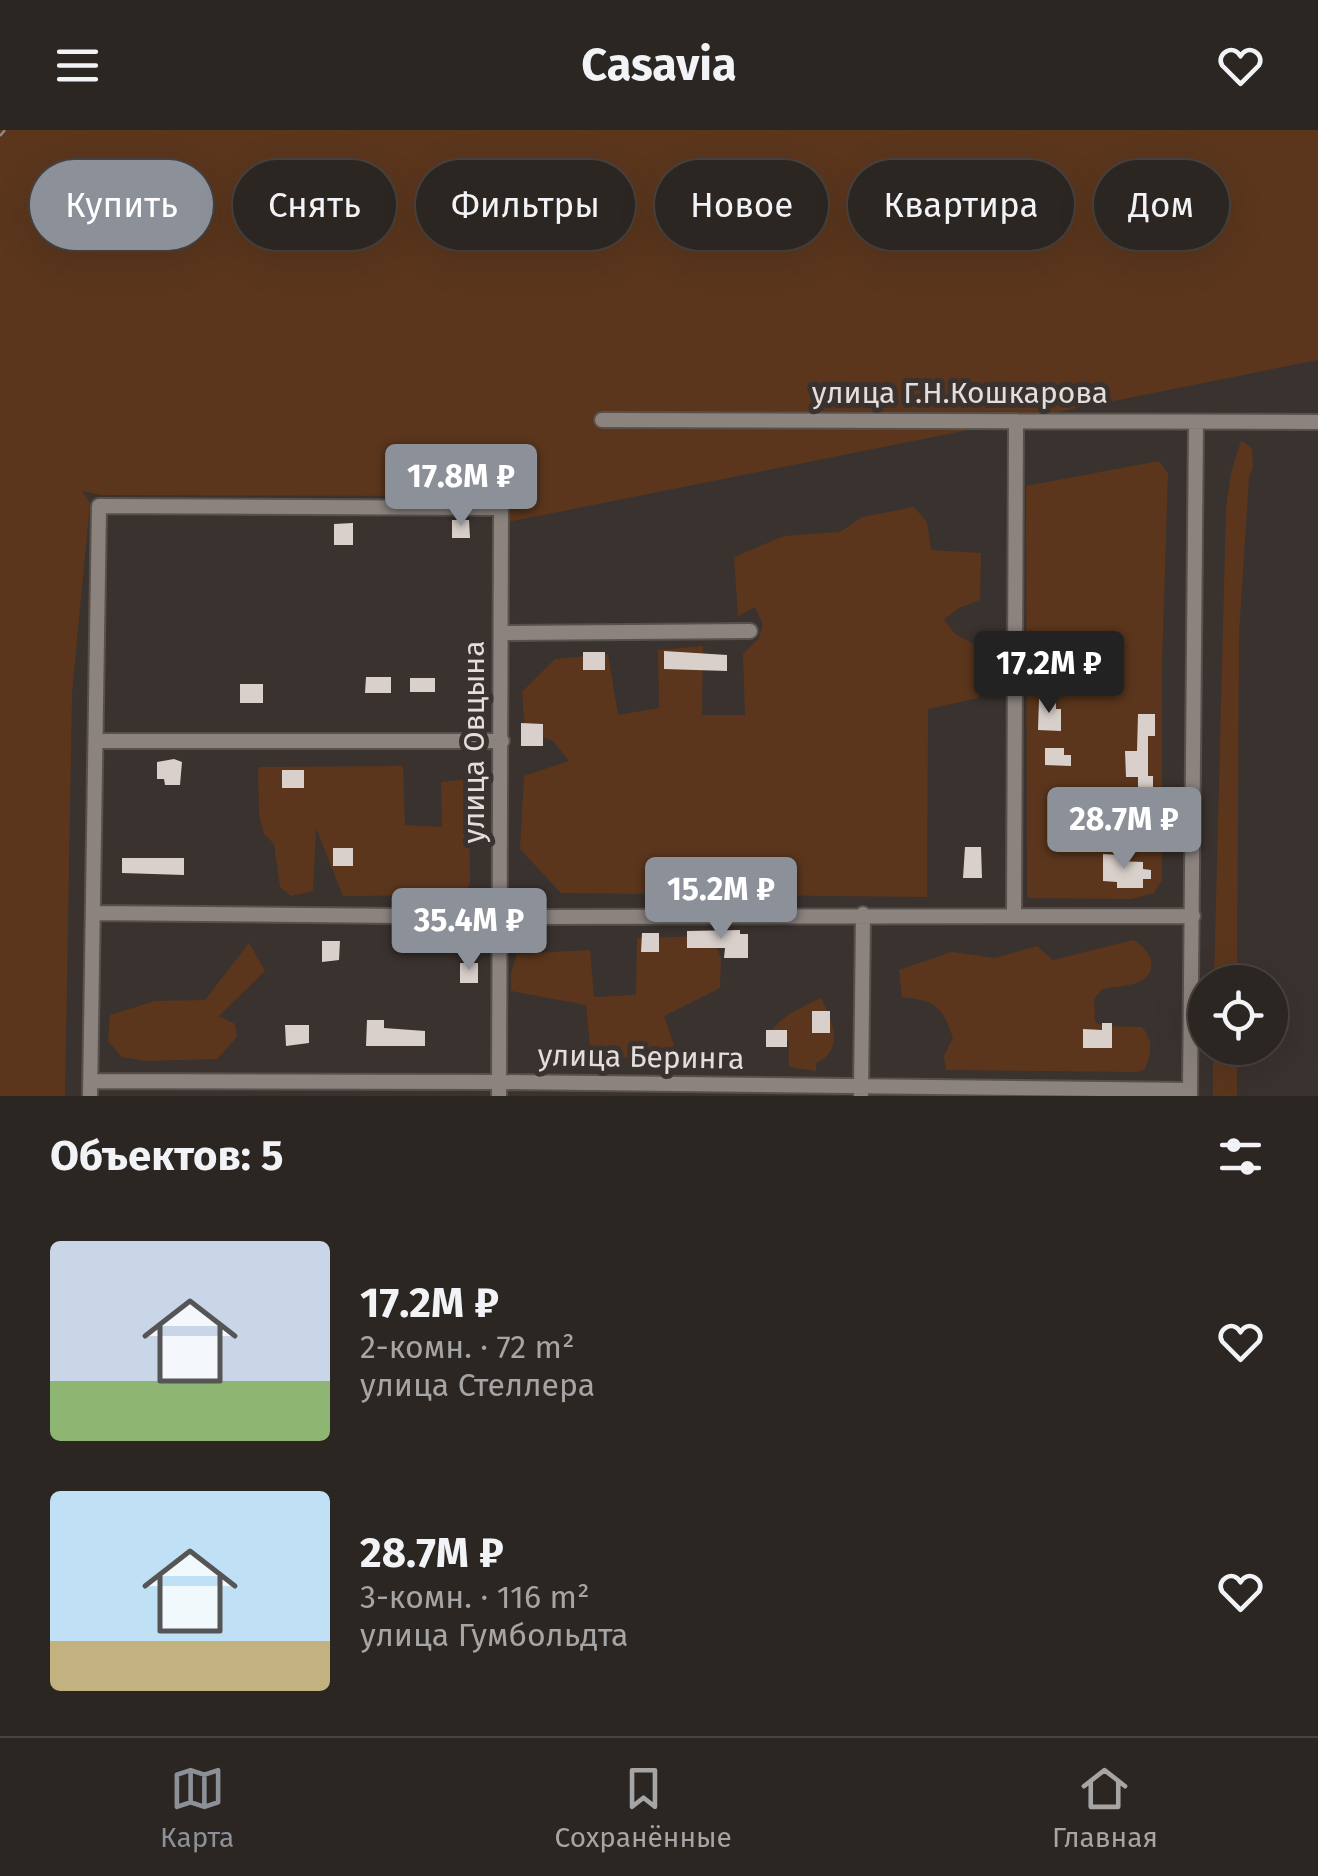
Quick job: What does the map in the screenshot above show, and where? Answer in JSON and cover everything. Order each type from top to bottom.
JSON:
[{"type":"street","name":"улица Г.Н.Кошкарова","points":[[602,420],[1318,422]]},
{"type":"street","points":[[1014,916],[1016,420]]},
{"type":"street","points":[[1190,1093],[1196,422]]},
{"type":"street","name":"улица Овцына","points":[[96,740],[99,506],[502,508],[499,1089]]},
{"type":"street","points":[[502,633],[750,632]]},
{"type":"street","points":[[90,1088],[96,740],[502,741]]},
{"type":"street","points":[[93,913],[1193,916]]},
{"type":"street","points":[[862,1092],[863,914]]},
{"type":"street","name":"улица Беринга","points":[[90,1088],[1190,1093]]},
{"type":"path","points":[[0,136],[6,130]]},
{"type":"shaded area","points":[[0,130],[1318,130],[1318,360],[508,522],[508,496],[101,495],[82,491],[90,503],[72,693],[65,1096],[0,1096]]},
{"type":"shaded area","points":[[1241,441],[1252,448],[1253,467],[1249,477],[1239,633],[1237,965],[1214,965],[1226,508]]},
{"type":"shaded area","points":[[1159,461],[1168,473],[1162,664],[1162,880],[1154,893],[1131,899],[1027,898],[1026,486]]},
{"type":"shaded area","points":[[914,507],[927,522],[931,550],[981,553],[980,600],[944,619],[955,634],[983,649],[990,683],[978,698],[928,709],[927,897],[561,893],[520,849],[524,776],[569,761],[553,741],[525,731],[522,692],[555,659],[608,654],[618,715],[659,708],[658,650],[703,646],[702,715],[745,715],[743,654],[758,639],[763,625],[755,607],[738,616],[734,557],[784,536],[840,532],[862,517]]},
{"type":"shaded area","points":[[403,766],[405,825],[442,827],[441,782],[469,779],[470,885],[462,895],[343,896],[316,828],[313,891],[291,896],[280,887],[274,844],[264,834],[259,814],[258,767]]},
{"type":"shaded area","points":[[711,936],[721,957],[720,988],[664,1016],[679,1060],[591,1056],[586,1005],[511,991],[517,954],[590,950],[594,997],[636,995],[637,938]]},
{"type":"shaded area","points":[[1133,940],[1150,958],[1148,975],[1134,984],[1102,989],[1094,999],[1095,1022],[1102,1026],[1142,1027],[1146,1032],[1149,1058],[1145,1069],[1137,1072],[946,1070],[944,1056],[953,1038],[941,1012],[930,1003],[902,997],[899,970],[951,952],[995,958],[1037,946],[1053,960]]},
{"type":"shaded area","points":[[249,943],[265,971],[219,1016],[235,1024],[237,1037],[217,1059],[146,1061],[122,1057],[108,1041],[110,1015],[155,1001],[205,1000]]},
{"type":"shaded area","points":[[821,998],[834,1034],[831,1050],[816,1063],[816,1071],[789,1067],[789,1041],[767,1038],[783,1019]]},
{"type":"shaded area","points":[[1213,1065],[1237,1065],[1237,1096],[1213,1096]]},
{"type":"building","points":[[452,520],[469,520],[470,538],[452,538]]},
{"type":"building","points":[[353,523],[353,545],[334,545],[334,524]]},
{"type":"building","points":[[664,651],[727,655],[727,671],[664,669]]},
{"type":"building","points":[[583,652],[605,652],[605,670],[583,670]]},
{"type":"building","points":[[366,677],[391,677],[391,693],[365,693]]},
{"type":"building","points":[[410,678],[435,678],[435,692],[410,692]]},
{"type":"building","points":[[240,684],[263,684],[263,703],[240,703]]},
{"type":"building","points":[[1039,699],[1056,699],[1056,709],[1061,709],[1061,731],[1038,730]]},
{"type":"building","points":[[1138,714],[1155,714],[1155,736],[1148,736],[1148,776],[1153,776],[1153,788],[1138,788],[1138,777],[1126,777],[1125,751],[1137,751]]},
{"type":"building","points":[[521,723],[543,724],[543,746],[521,746]]},
{"type":"building","points":[[1045,748],[1064,748],[1064,755],[1071,755],[1071,766],[1045,765]]},
{"type":"building","points":[[157,762],[182,762],[180,785],[165,785],[164,779],[157,779]]},
{"type":"building","points":[[282,770],[304,770],[304,788],[282,788]]},
{"type":"building","points":[[965,847],[981,847],[982,878],[963,878]]},
{"type":"building","points":[[333,848],[353,848],[353,866],[333,866]]},
{"type":"building","points":[[1103,854],[1118,855],[1118,861],[1143,862],[1143,869],[1151,870],[1151,879],[1143,879],[1143,888],[1117,888],[1117,882],[1103,881]]},
{"type":"building","points":[[122,858],[184,858],[184,875],[122,873]]},
{"type":"building","points":[[740,930],[740,934],[748,934],[748,958],[724,958],[725,948],[687,948],[687,931]]},
{"type":"building","points":[[642,933],[659,933],[659,952],[641,952]]},
{"type":"building","points":[[322,941],[340,941],[339,960],[322,962]]},
{"type":"building","points":[[460,963],[478,963],[478,983],[460,983]]},
{"type":"building","points":[[812,1011],[830,1011],[830,1033],[812,1033]]},
{"type":"building","points":[[367,1020],[384,1020],[384,1028],[425,1031],[425,1046],[366,1046]]},
{"type":"building","points":[[1102,1023],[1112,1023],[1112,1048],[1083,1048],[1083,1029],[1102,1030]]},
{"type":"building","points":[[285,1025],[309,1025],[309,1043],[286,1046]]},
{"type":"building","points":[[766,1030],[787,1030],[787,1047],[766,1047]]}]
